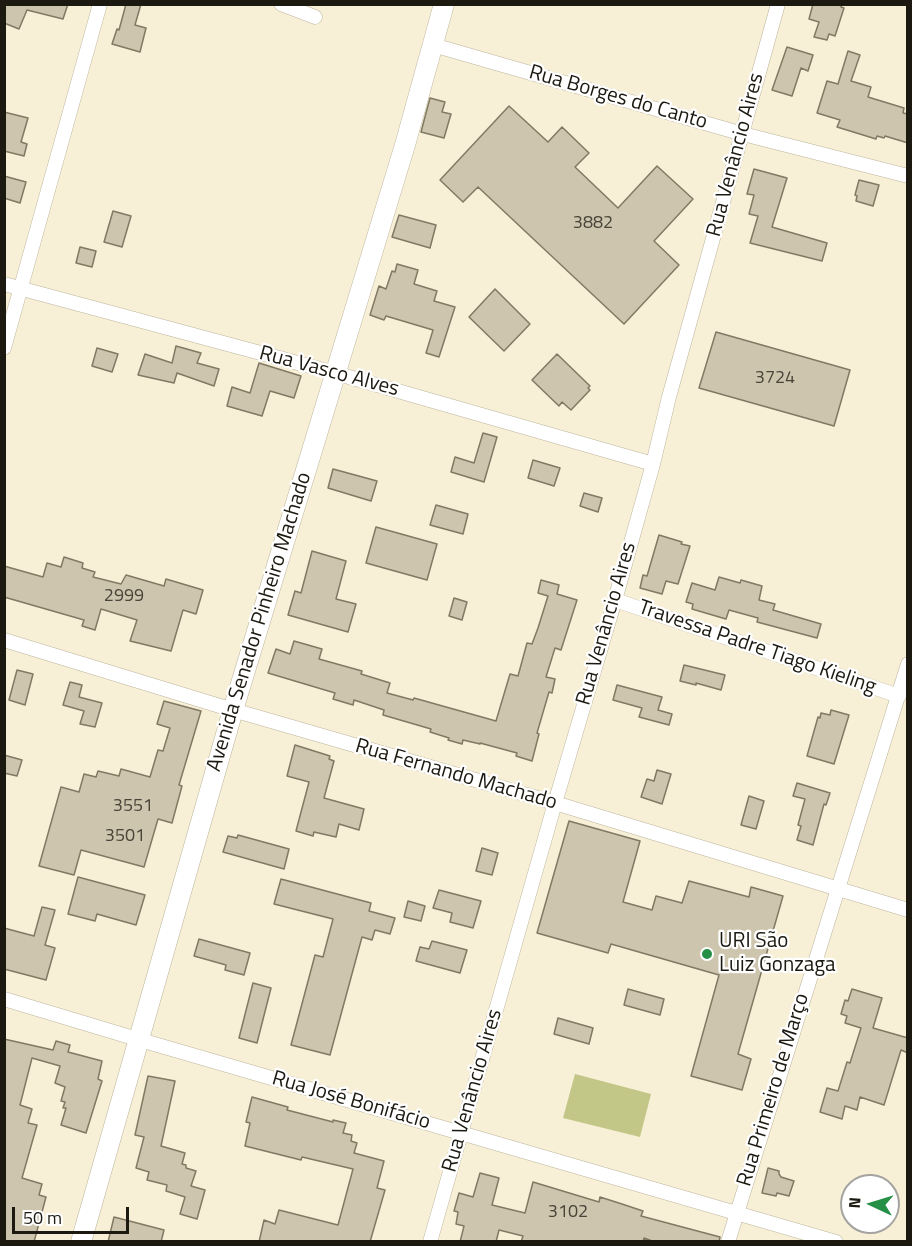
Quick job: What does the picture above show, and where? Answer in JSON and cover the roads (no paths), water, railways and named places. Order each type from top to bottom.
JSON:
[{"type":"main road","name":"Avenida Senador Pinheiro Machado","points":[[81,1242],[137,1039],[233,710],[405,145],[444,4]]},
{"type":"street","points":[[4,348],[100,4]]},
{"type":"street","points":[[281,4],[315,17]]},
{"type":"street","name":"Rua Venâncio Aires","points":[[430,1242],[615,600],[778,4]]},
{"type":"street","name":"Rua Borges do Canto","points":[[433,45],[743,134],[908,176]]},
{"type":"street","name":"Rua Vasco Alves","points":[[4,284],[335,373],[653,464]]},
{"type":"street","name":"Travessa Padre Tiago Kieling","points":[[615,600],[899,696]]},
{"type":"street","name":"Rua Fernando Machado","points":[[4,640],[908,910]]},
{"type":"street","name":"Rua Primeiro de Março","points":[[728,1242],[735,1212],[908,664]]},
{"type":"street","name":"Rua José Bonifácio","points":[[4,999],[836,1242]]},
{"type":"place","name":"URI São Luiz Gonzaga","points":[[707,954]]}]
